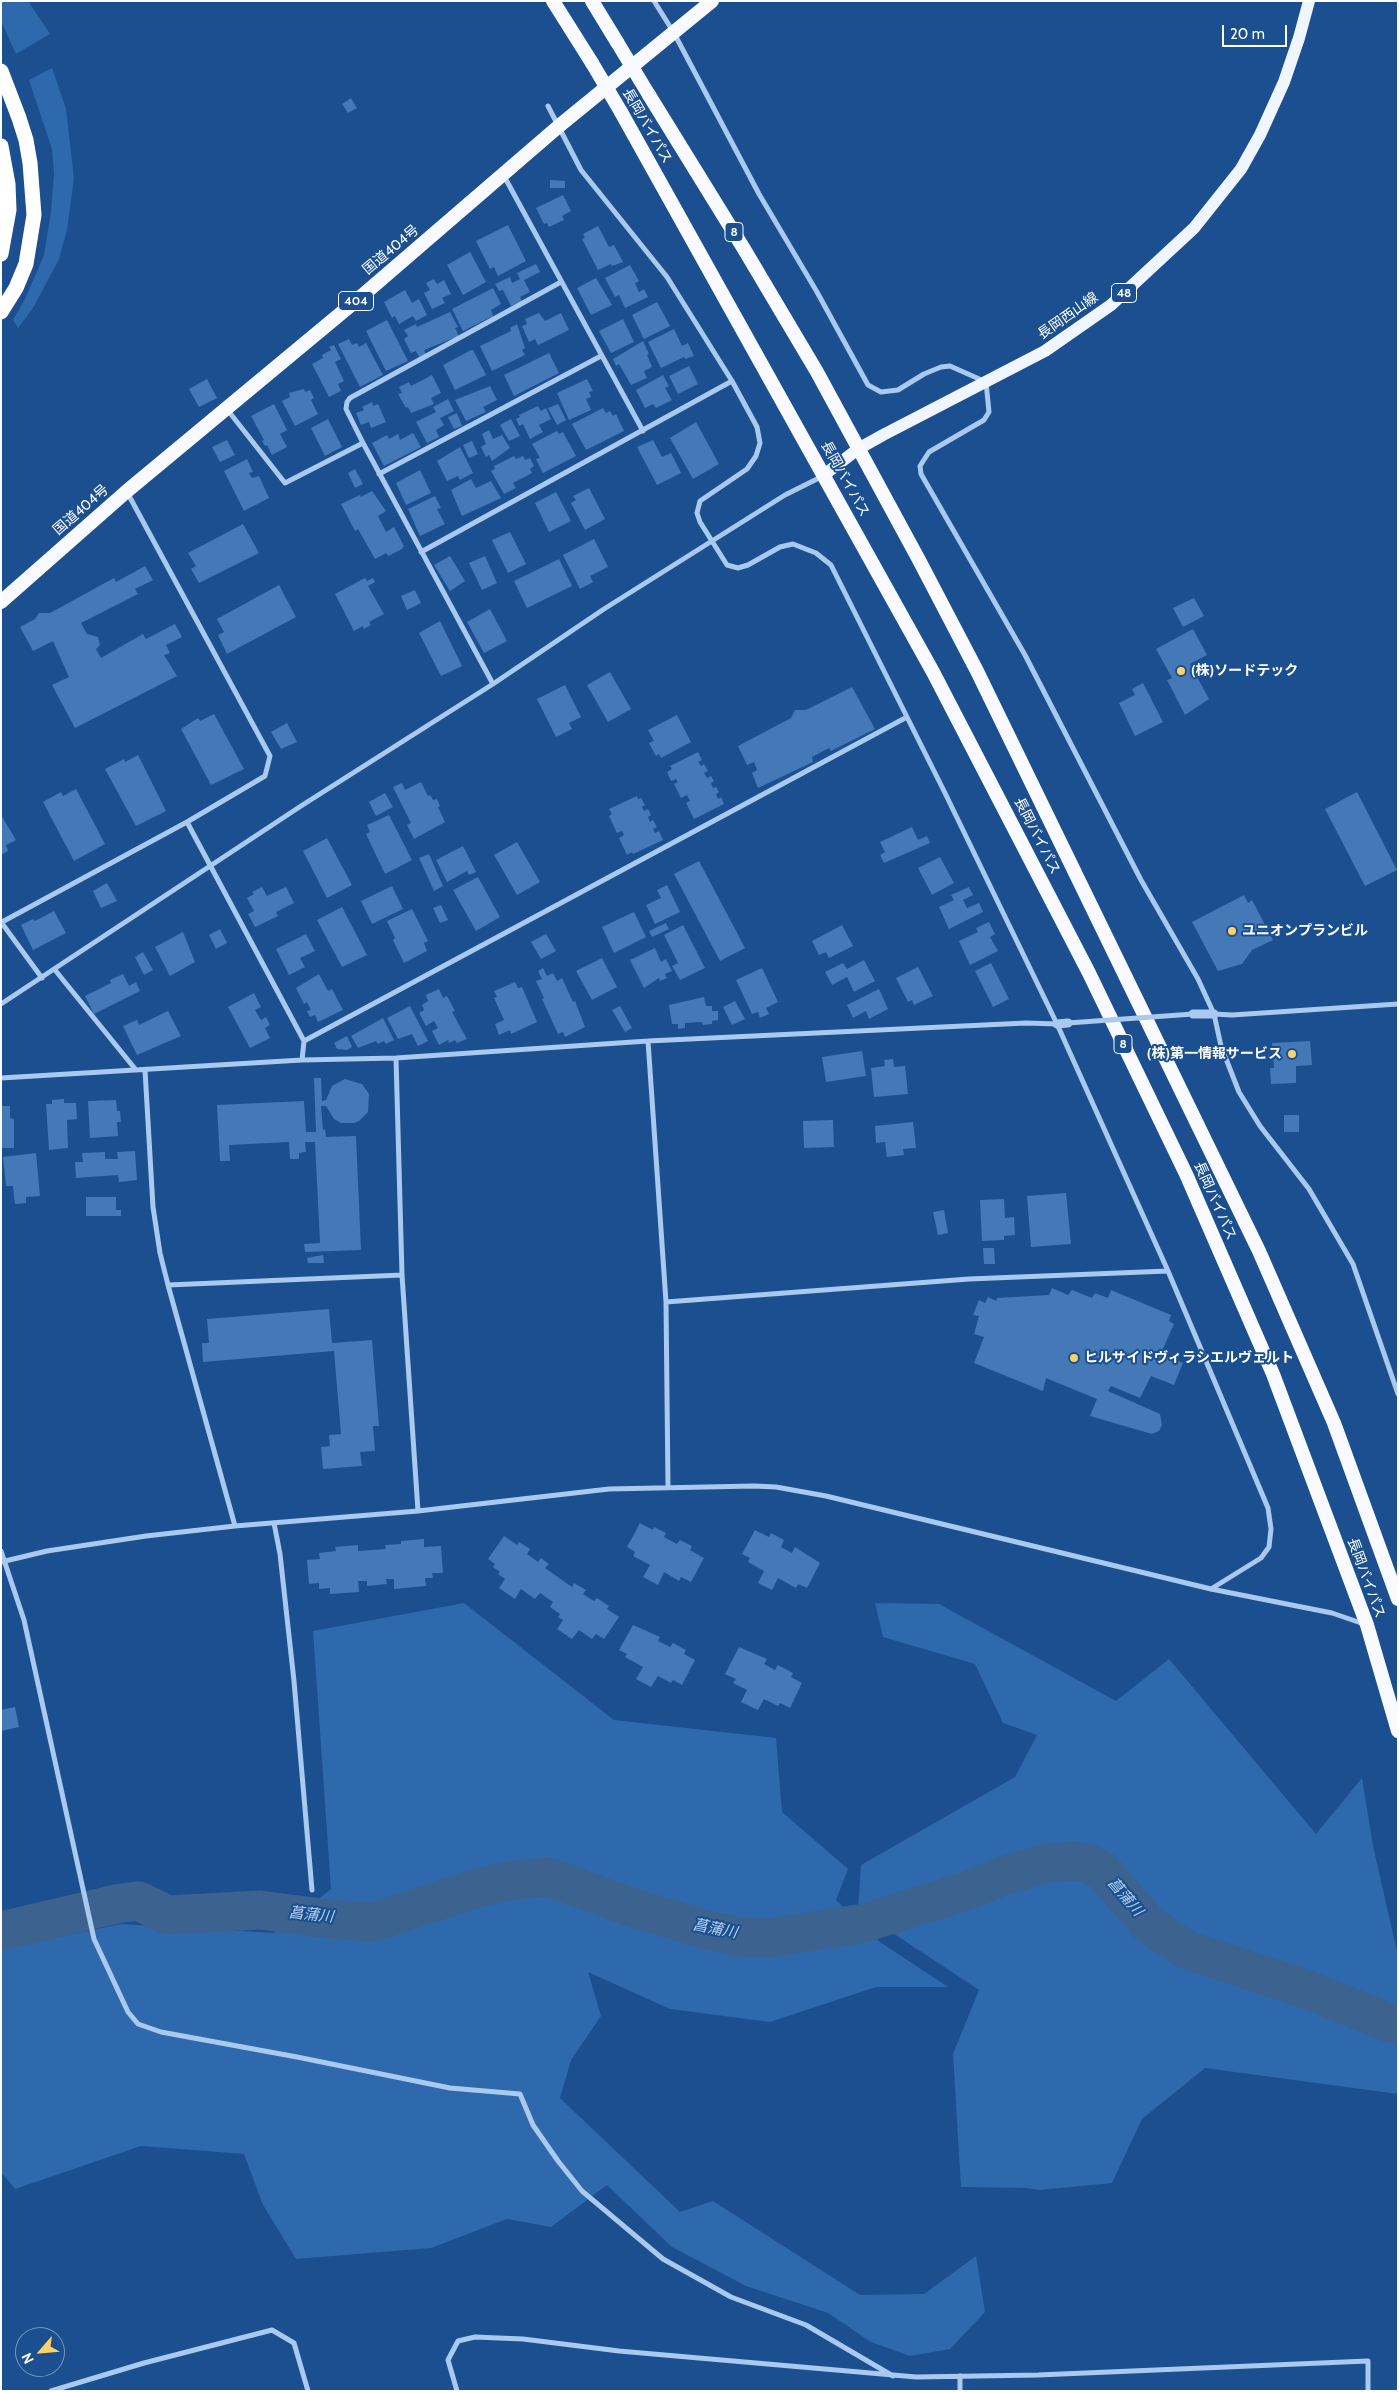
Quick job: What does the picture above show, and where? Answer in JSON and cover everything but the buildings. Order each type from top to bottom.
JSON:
[{"type":"highway","name":"長岡バイパス","points":[[553,1],[621,112],[933,672],[1088,973],[1186,1174],[1273,1374],[1367,1625],[1398,1731]]},
{"type":"highway","name":"長岡バイパス","points":[[592,1],[802,347],[920,560],[977,671],[1259,1251],[1334,1424],[1398,1599]]},
{"type":"highway","name":"国道404号","points":[[1,602],[126,491],[504,176],[559,126],[712,1]]},
{"type":"highway","points":[[1,71],[19,118],[30,163],[34,215],[26,264],[16,288],[1,312]]},
{"type":"highway","points":[[1,146],[8,184],[9,210],[1,254]]},
{"type":"main road","name":"長岡西山線","points":[[824,475],[858,450],[1045,351],[1110,305],[1194,228],[1240,169],[1260,135],[1284,82],[1309,1]]},
{"type":"street","points":[[654,1],[674,32],[759,194],[817,292],[868,385],[880,392],[898,390],[924,374],[941,367],[950,366],[986,382],[989,412],[984,420],[929,452],[920,466],[921,474],[1025,654],[1140,880],[1198,979],[1214,1014],[1221,1046],[1240,1092],[1260,1126],[1309,1189],[1354,1264],[1398,1394]]},
{"type":"street","points":[[548,106],[581,170],[667,277],[732,381],[757,427],[760,443],[756,456],[747,469],[700,501],[697,513],[700,522],[727,565],[738,568],[748,565],[780,546],[793,544],[816,553],[831,565],[1056,1024],[1168,1271],[1268,1508],[1272,1529],[1269,1547],[1261,1558],[1211,1589]]},
{"type":"street","points":[[504,176],[643,431]]},
{"type":"street","points":[[493,684],[362,444],[346,409],[350,398],[561,282]]},
{"type":"street","points":[[379,474],[602,356]]},
{"type":"street","points":[[421,552],[732,381]]},
{"type":"street","points":[[226,408],[285,483],[362,444]]},
{"type":"street","points":[[1,1004],[210,868],[301,806],[493,684],[604,609],[785,495],[824,475]]},
{"type":"street","points":[[42,978],[2,922],[187,822],[265,776],[270,756],[126,491]]},
{"type":"street","points":[[304,1041],[907,717]]},
{"type":"street","points":[[187,822],[304,1041],[302,1060]]},
{"type":"street","points":[[55,970],[136,1070]]},
{"type":"street","points":[[1,1078],[302,1060],[396,1058],[648,1041],[1016,1024],[1056,1024],[1193,1014],[1232,1015],[1398,1004]]},
{"type":"street","points":[[648,1041],[666,1302],[668,1488]]},
{"type":"street","points":[[396,1058],[402,1275],[418,1511]]},
{"type":"street","points":[[145,1070],[152,1207],[160,1253],[235,1526]]},
{"type":"street","points":[[666,1302],[969,1279],[1168,1271]]},
{"type":"street","points":[[168,1285],[402,1275]]},
{"type":"street","points":[[4,1562],[77,1546],[235,1526],[418,1511],[609,1488],[754,1486],[826,1496],[1211,1589],[1332,1613],[1367,1625]]},
{"type":"street","points":[[274,1523],[280,1554],[294,1681],[312,1890]]},
{"type":"street","points":[[1,1551],[25,1627],[94,1939],[128,2012],[138,2024],[161,2032],[450,2088],[520,2094],[533,2126],[582,2190],[663,2259],[731,2296],[806,2326],[893,2376]]},
{"type":"street","points":[[50,2391],[144,2363],[272,2330],[294,2343],[308,2391]]},
{"type":"street","points":[[457,2391],[448,2360],[458,2341],[475,2337],[772,2363],[893,2376],[960,2376],[1368,2362],[1368,2391]]},
{"type":"street","points":[[960,2376],[960,2391]]},
{"type":"shaded area","points":[[1,1],[28,1],[50,34],[16,54],[1,21]]},
{"type":"shaded area","points":[[52,68],[66,109],[74,178],[67,230],[59,259],[33,308],[18,328],[13,320],[25,299],[44,255],[51,212],[54,174],[52,149],[29,80]]},
{"type":"shaded area","points":[[464,1603],[614,1720],[776,1738],[782,1812],[848,1869],[836,1900],[880,1942],[948,1987],[876,1987],[770,2022],[670,2009],[588,1972],[601,2016],[571,2060],[560,2098],[680,2212],[713,2201],[860,2295],[924,2294],[976,2256],[985,2312],[950,2349],[910,2356],[871,2342],[828,2313],[746,2286],[672,2247],[607,2185],[551,2227],[507,2219],[431,2248],[296,2259],[263,2205],[244,2154],[141,2146],[15,2189],[1,2172],[1,1949],[121,1924],[274,1933],[331,1889],[313,1631]]},
{"type":"shaded area","points":[[875,1603],[939,1604],[1116,1701],[1169,1659],[1316,1834],[1362,1778],[1373,1846],[1398,1956],[1398,2094],[1205,2068],[1142,2119],[1112,2183],[1040,2190],[1027,2188],[961,2187],[953,2054],[979,1990],[858,1910],[861,1865],[1015,1777],[1037,1735],[1003,1723],[975,1664],[883,1637]]},
{"type":"waterway","name":"菖蒲川","points":[[1,1931],[121,1903],[139,1901],[167,1915],[260,1910],[329,1919],[373,1922],[471,1890],[507,1881],[549,1877],[636,1909],[708,1930],[739,1937],[770,1938],[864,1923],[966,1891],[1005,1875],[1047,1863],[1077,1861],[1090,1864],[1103,1871],[1148,1924],[1187,1950],[1306,1989],[1392,2024]]},
{"type":"place","name":"(株)ソードテック","points":[[1181,671]]},
{"type":"place","name":"ユニオンプランビル","points":[[1232,931]]},
{"type":"place","name":"(株)第一情報サービス","points":[[1292,1054]]},
{"type":"place","name":"ヒルサイドヴィラシエルヴェルト","points":[[1074,1358]]}]
